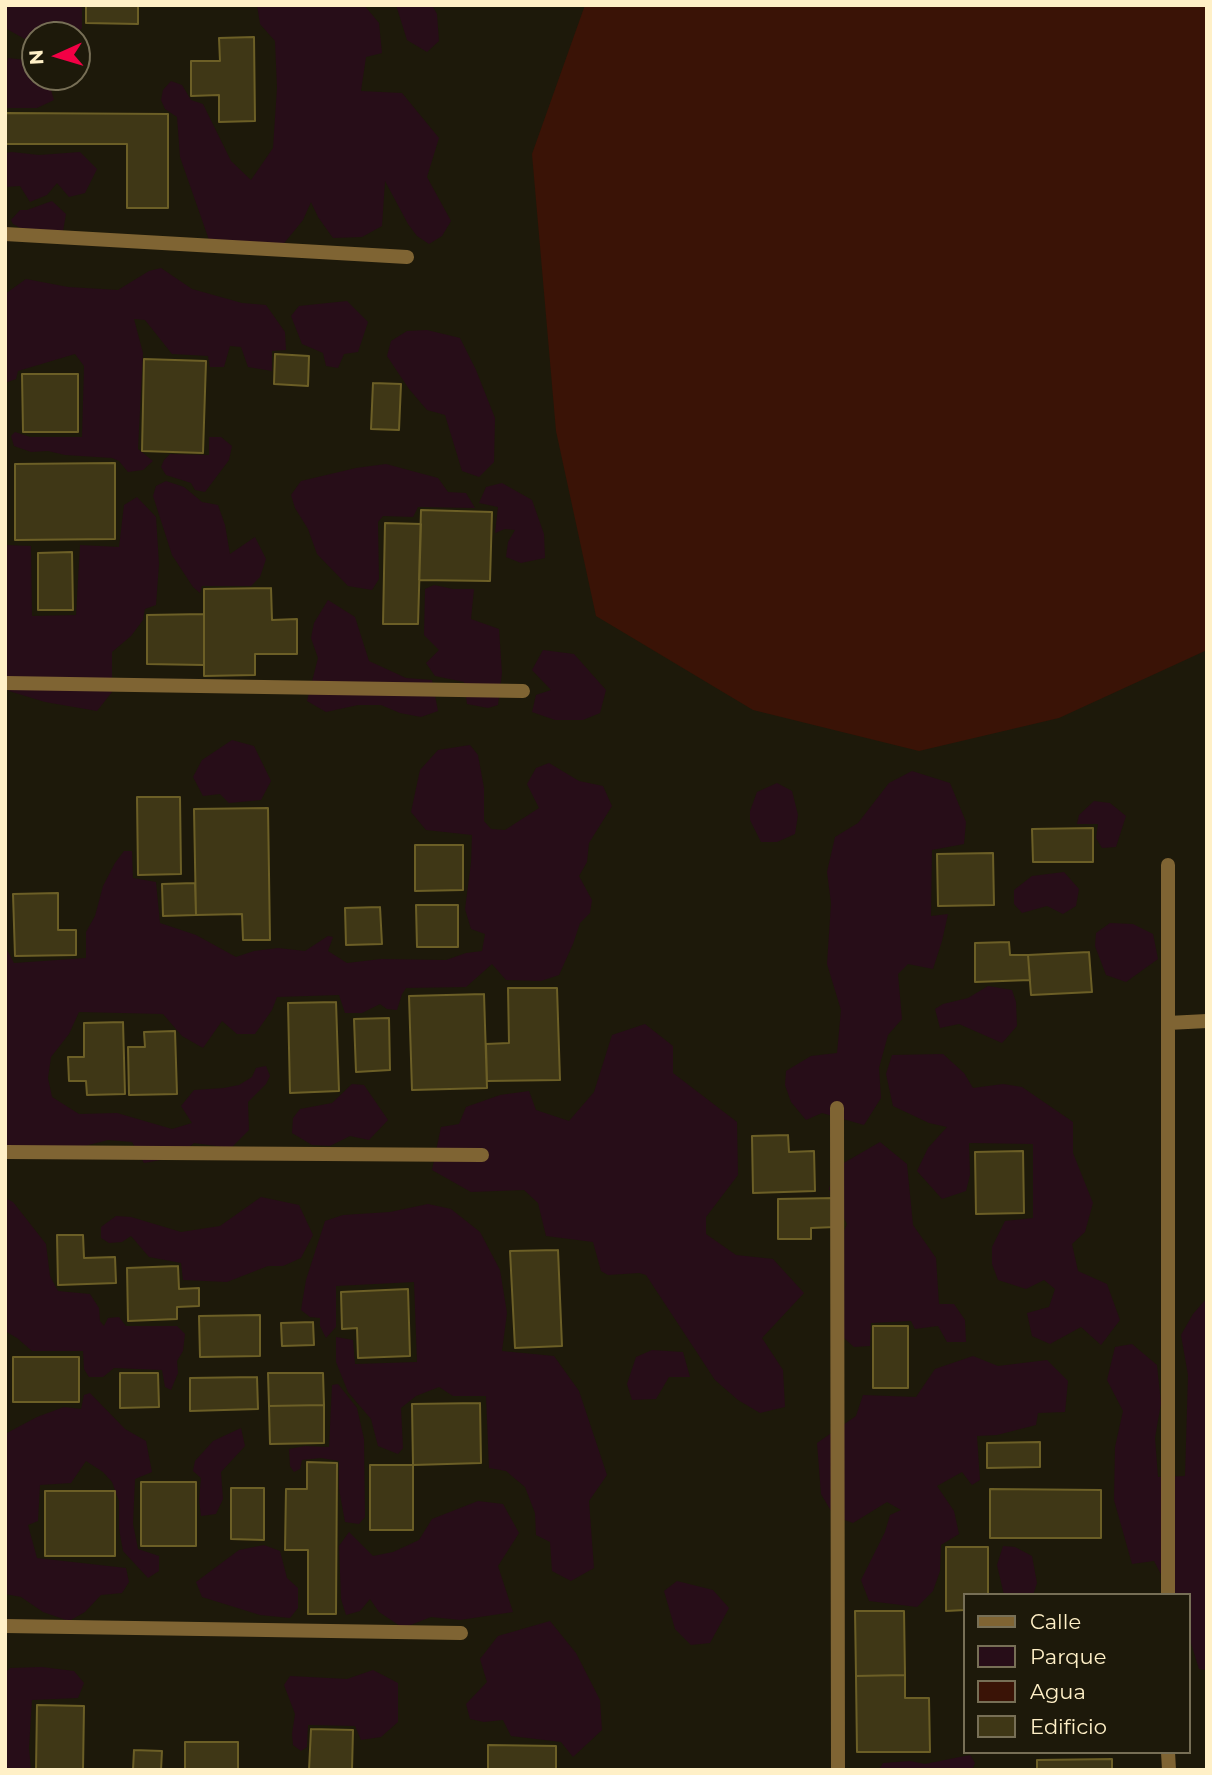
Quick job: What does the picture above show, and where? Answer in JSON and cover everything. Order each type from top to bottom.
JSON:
[{"type":"street","points":[[5,233],[407,257]]},
{"type":"street","points":[[5,683],[523,691]]},
{"type":"street","points":[[1168,865],[1168,1593]]},
{"type":"street","points":[[1168,1023],[1207,1021]]},
{"type":"street","points":[[837,1108],[838,1770]]},
{"type":"street","points":[[5,1152],[482,1155]]},
{"type":"street","points":[[5,1626],[461,1633]]},
{"type":"green space","points":[[5,5],[82,5],[82,21],[21,21],[21,37],[5,28]]},
{"type":"green space","points":[[257,5],[364,5],[379,23],[382,53],[366,57],[361,91],[402,93],[439,138],[427,177],[451,221],[442,236],[429,244],[417,236],[385,181],[382,226],[362,237],[333,238],[311,202],[303,220],[281,247],[209,240],[180,157],[177,117],[165,109],[161,100],[163,90],[171,81],[182,85],[191,100],[203,104],[231,161],[251,180],[273,148],[277,88],[275,41],[260,24]]},
{"type":"green space","points":[[396,5],[432,5],[437,14],[439,41],[427,52],[407,40]]},
{"type":"green space","points":[[8,58],[21,59],[21,91],[51,91],[54,100],[37,108],[5,108],[5,72]]},
{"type":"green space","points":[[80,152],[97,169],[85,193],[69,197],[57,183],[47,195],[30,202],[20,186],[5,187],[5,153],[39,155]]},
{"type":"green space","points":[[52,201],[66,214],[62,237],[32,234],[13,224],[11,220],[20,210]]},
{"type":"green space","points":[[161,268],[192,289],[242,303],[266,305],[285,332],[286,350],[272,351],[272,371],[248,367],[241,347],[230,346],[224,367],[210,367],[208,356],[172,354],[145,320],[134,319],[143,353],[138,449],[153,461],[143,470],[128,472],[119,461],[112,458],[65,455],[48,451],[31,452],[14,446],[11,436],[15,432],[30,437],[82,437],[84,366],[75,354],[18,371],[16,379],[5,383],[5,294],[26,279],[68,287],[118,290],[149,271]]},
{"type":"green space","points":[[347,301],[368,322],[358,352],[344,354],[338,368],[326,366],[323,353],[302,344],[291,316],[299,306]]},
{"type":"green space","points":[[427,330],[460,338],[495,418],[494,462],[479,477],[462,471],[445,415],[427,410],[387,356],[391,341],[407,331]]},
{"type":"green space","points":[[209,437],[221,437],[232,446],[229,460],[205,492],[195,490],[191,483],[166,475],[161,467],[170,454],[209,455]]},
{"type":"green space","points":[[386,464],[438,478],[448,492],[466,493],[475,508],[418,507],[413,517],[383,516],[378,522],[379,579],[372,590],[348,586],[317,554],[291,495],[301,481]]},
{"type":"green space","points":[[166,481],[184,487],[202,502],[218,505],[230,554],[255,537],[266,559],[260,577],[251,586],[202,586],[200,593],[193,587],[172,555],[153,496],[156,486]]},
{"type":"green space","points":[[502,483],[532,500],[544,534],[545,558],[521,563],[506,557],[508,542],[515,530],[505,529],[495,533],[498,507],[479,503],[486,487]]},
{"type":"green space","points":[[137,497],[156,517],[159,564],[156,605],[145,609],[143,620],[131,636],[112,652],[112,692],[97,711],[45,702],[9,691],[5,682],[5,520],[7,545],[31,546],[32,616],[76,615],[80,545],[119,547],[124,505]]},
{"type":"green space","points":[[434,585],[474,589],[471,619],[499,629],[502,673],[498,705],[488,708],[467,704],[464,682],[435,676],[426,663],[439,650],[424,635],[425,589]]},
{"type":"green space","points":[[328,600],[355,617],[369,661],[406,678],[432,680],[438,711],[421,717],[400,713],[381,705],[358,705],[326,712],[307,701],[318,658],[311,638],[314,623]]},
{"type":"green space","points":[[543,650],[574,654],[606,690],[600,713],[583,720],[555,720],[532,712],[536,695],[551,690],[532,670]]},
{"type":"green space","points":[[232,740],[254,746],[271,781],[261,800],[229,803],[220,794],[203,796],[193,777],[202,760]]},
{"type":"green space","points":[[470,745],[478,755],[484,788],[484,821],[491,829],[505,830],[539,808],[527,784],[536,768],[549,763],[579,781],[603,786],[612,806],[589,843],[587,862],[579,876],[592,900],[590,913],[580,923],[559,975],[541,981],[506,980],[492,964],[466,987],[406,988],[397,1010],[387,1009],[380,1004],[362,1013],[345,1013],[339,995],[277,997],[272,1010],[255,1034],[237,1034],[222,1021],[203,1048],[182,1036],[163,1014],[79,1012],[69,1034],[51,1057],[48,1078],[52,1097],[79,1114],[117,1113],[172,1129],[192,1123],[181,1106],[194,1090],[239,1085],[252,1077],[256,1068],[266,1066],[270,1076],[266,1084],[248,1102],[249,1130],[231,1148],[194,1143],[177,1157],[144,1163],[132,1142],[108,1140],[85,1146],[9,1148],[5,1144],[5,946],[14,963],[86,958],[86,932],[95,916],[103,886],[124,851],[132,851],[133,878],[156,882],[160,923],[196,935],[236,957],[278,948],[305,951],[328,936],[333,937],[328,951],[347,963],[381,959],[446,960],[482,951],[485,934],[471,929],[465,909],[472,835],[426,830],[411,812],[420,770],[438,750]]},
{"type":"green space","points":[[912,771],[950,783],[966,822],[964,844],[932,850],[931,916],[948,914],[942,941],[933,969],[908,964],[898,974],[902,1019],[888,1035],[879,1068],[881,1098],[864,1125],[822,1113],[806,1120],[791,1102],[785,1085],[786,1071],[811,1056],[837,1053],[841,1010],[827,964],[831,903],[827,872],[835,837],[858,823],[889,783]]},
{"type":"green space","points":[[777,783],[792,791],[798,815],[795,834],[777,842],[761,842],[750,820],[750,811],[757,792]]},
{"type":"green space","points":[[1094,801],[1110,803],[1126,816],[1116,847],[1102,848],[1096,838],[1098,824],[1077,824],[1079,815]]},
{"type":"green space","points":[[1064,872],[1079,889],[1076,906],[1063,914],[1047,906],[1022,913],[1014,904],[1014,890],[1032,876]]},
{"type":"green space","points":[[1110,923],[1133,924],[1153,934],[1158,959],[1126,982],[1106,975],[1095,946],[1096,933]]},
{"type":"green space","points":[[988,986],[1012,990],[1016,1002],[1017,1026],[1002,1043],[959,1024],[940,1028],[935,1009],[943,1004],[968,998]]},
{"type":"green space","points":[[645,1024],[673,1046],[673,1073],[737,1122],[738,1175],[706,1217],[706,1234],[736,1255],[773,1259],[804,1293],[762,1338],[783,1370],[785,1407],[760,1413],[738,1400],[715,1380],[646,1275],[608,1275],[601,1271],[593,1242],[546,1236],[538,1203],[524,1190],[471,1192],[432,1170],[441,1127],[459,1124],[466,1107],[500,1095],[529,1091],[536,1110],[569,1121],[594,1092],[612,1035]]},
{"type":"green space","points":[[943,1054],[964,1073],[973,1088],[1003,1084],[1022,1087],[1073,1122],[1073,1153],[1093,1203],[1085,1232],[1072,1244],[1078,1271],[1107,1284],[1120,1320],[1101,1345],[1081,1327],[1050,1344],[1032,1336],[1027,1313],[1049,1307],[1055,1289],[1044,1280],[1026,1289],[998,1280],[992,1264],[992,1247],[1005,1221],[1033,1218],[1033,1144],[969,1143],[970,1175],[966,1191],[942,1199],[917,1171],[928,1148],[947,1127],[929,1123],[893,1106],[886,1074],[892,1055]]},
{"type":"green space","points":[[352,1084],[364,1085],[388,1120],[369,1140],[350,1136],[330,1146],[312,1145],[292,1133],[293,1118],[300,1109],[332,1103]]},
{"type":"green space","points":[[880,1142],[907,1164],[913,1225],[936,1258],[939,1304],[954,1304],[965,1320],[966,1342],[947,1342],[938,1326],[915,1329],[911,1321],[871,1323],[870,1346],[854,1347],[834,1329],[836,1249],[847,1224],[829,1189],[835,1168]]},
{"type":"green space","points":[[261,1197],[299,1205],[313,1235],[301,1258],[283,1266],[268,1266],[227,1282],[183,1280],[181,1263],[149,1257],[131,1236],[122,1242],[109,1243],[101,1238],[101,1227],[116,1216],[131,1217],[181,1232],[220,1226]]},
{"type":"green space","points":[[5,1198],[13,1202],[46,1244],[50,1276],[58,1291],[90,1294],[99,1308],[100,1321],[104,1326],[108,1318],[119,1317],[126,1326],[177,1326],[185,1334],[183,1351],[177,1361],[178,1373],[171,1390],[165,1387],[162,1370],[114,1368],[103,1377],[89,1377],[84,1369],[83,1351],[32,1351],[5,1331]]},
{"type":"green space","points":[[428,1204],[451,1209],[480,1232],[500,1270],[507,1313],[502,1351],[554,1356],[579,1391],[607,1475],[589,1501],[594,1568],[571,1581],[552,1571],[550,1542],[536,1535],[535,1513],[525,1487],[506,1471],[489,1468],[486,1396],[453,1396],[439,1387],[416,1396],[401,1408],[403,1448],[398,1454],[378,1446],[371,1419],[348,1392],[336,1362],[336,1337],[353,1340],[355,1364],[417,1362],[414,1282],[336,1286],[336,1327],[326,1338],[320,1326],[320,1318],[310,1317],[301,1310],[306,1280],[325,1221],[343,1215],[390,1212]]},
{"type":"green space","points":[[1207,1298],[1207,1670],[1199,1669],[1191,1643],[1191,1593],[1171,1593],[1154,1561],[1132,1564],[1114,1500],[1115,1447],[1123,1411],[1107,1380],[1115,1347],[1132,1344],[1157,1365],[1161,1403],[1155,1438],[1158,1477],[1185,1476],[1188,1375],[1181,1335],[1193,1314]]},
{"type":"green space","points":[[652,1350],[683,1352],[690,1377],[669,1377],[656,1399],[632,1400],[627,1384],[636,1357]]},
{"type":"green space","points":[[973,1356],[998,1366],[1047,1360],[1068,1381],[1065,1412],[1038,1413],[1036,1425],[997,1435],[977,1436],[980,1480],[972,1485],[962,1472],[937,1486],[954,1511],[959,1534],[941,1545],[940,1571],[933,1591],[917,1607],[869,1601],[861,1580],[885,1532],[890,1515],[901,1510],[887,1502],[853,1523],[834,1516],[821,1494],[817,1443],[856,1416],[863,1395],[916,1397],[935,1369]]},
{"type":"green space","points":[[338,1384],[357,1408],[364,1439],[365,1517],[359,1524],[345,1522],[339,1489],[339,1461],[321,1458],[302,1460],[300,1469],[294,1472],[290,1466],[289,1449],[305,1446],[329,1447],[332,1385]]},
{"type":"green space","points":[[90,1393],[125,1429],[146,1441],[152,1472],[135,1479],[133,1524],[138,1549],[159,1556],[159,1571],[148,1578],[123,1551],[119,1529],[119,1501],[112,1482],[103,1472],[86,1461],[71,1483],[40,1485],[38,1521],[28,1525],[37,1558],[126,1568],[129,1582],[122,1593],[101,1595],[85,1612],[69,1621],[43,1612],[21,1597],[5,1594],[5,1434],[37,1417],[64,1407],[81,1409],[84,1395]]},
{"type":"green space","points":[[241,1428],[245,1446],[221,1472],[223,1499],[216,1514],[201,1516],[201,1478],[193,1471],[195,1461],[213,1441]]},
{"type":"green space","points":[[478,1501],[503,1504],[519,1533],[498,1566],[513,1612],[460,1620],[431,1617],[403,1628],[379,1612],[370,1599],[360,1611],[346,1615],[341,1599],[339,1546],[349,1532],[373,1556],[393,1552],[419,1540],[432,1519]]},
{"type":"green space","points":[[264,1545],[280,1551],[287,1578],[298,1588],[298,1608],[290,1618],[260,1615],[202,1597],[196,1582],[239,1550]]},
{"type":"green space","points":[[1003,1546],[1015,1547],[1032,1556],[1037,1583],[1034,1593],[1004,1593],[997,1565]]},
{"type":"green space","points":[[677,1581],[713,1590],[729,1608],[710,1643],[691,1645],[675,1629],[664,1591]]},
{"type":"green space","points":[[550,1621],[576,1653],[600,1700],[602,1730],[573,1757],[561,1742],[511,1736],[503,1720],[484,1722],[470,1719],[466,1704],[487,1682],[480,1659],[498,1636]]},
{"type":"green space","points":[[42,1667],[74,1671],[84,1683],[78,1698],[32,1700],[29,1748],[31,1770],[5,1770],[5,1673],[10,1668]]},
{"type":"green space","points":[[373,1670],[398,1683],[398,1722],[381,1737],[361,1740],[355,1726],[308,1725],[307,1747],[301,1751],[293,1745],[295,1714],[284,1685],[290,1676],[347,1679]]},
{"type":"green space","points":[[970,1755],[975,1763],[972,1770],[879,1770],[883,1763],[910,1761],[925,1764]]},
{"type":"water","points":[[585,5],[1207,5],[1207,650],[1059,718],[919,751],[753,710],[596,616],[556,431],[532,154]]},
{"type":"building","points":[[86,5],[138,5],[138,24],[86,21]]},
{"type":"building","points":[[254,37],[255,121],[219,122],[219,95],[191,96],[191,61],[220,61],[219,38]]},
{"type":"building","points":[[5,113],[168,114],[168,208],[127,208],[127,144],[5,144]]},
{"type":"building","points":[[275,354],[309,356],[308,386],[274,384]]},
{"type":"building","points":[[144,359],[206,361],[203,453],[142,451]]},
{"type":"building","points":[[22,374],[78,374],[78,432],[23,432]]},
{"type":"building","points":[[373,383],[401,384],[399,430],[371,429]]},
{"type":"building","points":[[115,463],[115,539],[15,540],[15,464]]},
{"type":"building","points":[[421,510],[492,512],[490,581],[419,580]]},
{"type":"building","points":[[385,523],[421,524],[418,624],[383,624]]},
{"type":"building","points":[[72,552],[73,610],[38,610],[38,553]]},
{"type":"building","points":[[271,588],[272,620],[297,619],[297,654],[255,654],[255,675],[204,676],[204,589]]},
{"type":"building","points":[[204,614],[204,665],[147,664],[147,615]]},
{"type":"building","points":[[137,797],[180,797],[181,874],[138,875]]},
{"type":"building","points":[[268,808],[270,940],[243,940],[242,914],[196,915],[194,809]]},
{"type":"building","points":[[1093,828],[1093,862],[1033,862],[1032,829]]},
{"type":"building","points":[[415,845],[463,845],[463,890],[415,891]]},
{"type":"building","points":[[993,853],[994,905],[938,906],[937,854]]},
{"type":"building","points":[[195,883],[196,915],[163,916],[162,884]]},
{"type":"building","points":[[58,893],[58,930],[76,930],[76,955],[15,956],[13,894]]},
{"type":"building","points":[[416,905],[458,905],[458,947],[417,947]]},
{"type":"building","points":[[380,907],[382,944],[346,945],[345,908]]},
{"type":"building","points":[[1009,942],[1010,955],[1028,955],[1030,980],[975,982],[975,943]]},
{"type":"building","points":[[1089,952],[1092,992],[1031,995],[1028,955]]},
{"type":"building","points":[[508,988],[557,988],[560,1080],[487,1081],[486,1044],[509,1043]]},
{"type":"building","points":[[484,994],[487,1088],[412,1090],[409,996]]},
{"type":"building","points":[[336,1002],[339,1091],[290,1093],[288,1003]]},
{"type":"building","points":[[389,1018],[390,1070],[356,1072],[354,1019]]},
{"type":"building","points":[[123,1022],[125,1094],[87,1095],[86,1081],[69,1081],[68,1057],[84,1057],[84,1023]]},
{"type":"building","points":[[175,1031],[177,1094],[129,1095],[128,1047],[145,1047],[144,1032]]},
{"type":"building","points":[[788,1135],[789,1152],[814,1151],[815,1191],[753,1193],[752,1136]]},
{"type":"building","points":[[1023,1151],[1024,1213],[976,1214],[975,1152]]},
{"type":"building","points":[[835,1198],[835,1227],[811,1228],[811,1239],[778,1239],[778,1199]]},
{"type":"building","points":[[57,1235],[83,1235],[84,1258],[115,1257],[116,1283],[58,1285]]},
{"type":"building","points":[[558,1250],[562,1346],[515,1348],[510,1251]]},
{"type":"building","points":[[178,1266],[179,1289],[199,1288],[199,1306],[177,1307],[177,1319],[128,1321],[127,1268]]},
{"type":"building","points":[[408,1289],[410,1356],[358,1358],[357,1328],[342,1329],[341,1292]]},
{"type":"building","points":[[260,1315],[260,1356],[200,1357],[199,1316]]},
{"type":"building","points":[[313,1322],[314,1345],[282,1346],[281,1323]]},
{"type":"building","points":[[873,1326],[908,1326],[908,1388],[873,1388]]},
{"type":"building","points":[[13,1357],[79,1357],[79,1402],[13,1402]]},
{"type":"building","points":[[120,1373],[158,1373],[159,1407],[120,1408]]},
{"type":"building","points":[[268,1373],[323,1373],[324,1405],[269,1406]]},
{"type":"building","points":[[257,1377],[258,1409],[190,1411],[190,1378]]},
{"type":"building","points":[[480,1403],[481,1463],[413,1465],[412,1404]]},
{"type":"building","points":[[324,1405],[324,1443],[270,1444],[269,1406]]},
{"type":"building","points":[[1040,1442],[1040,1467],[987,1468],[987,1443]]},
{"type":"building","points":[[307,1462],[337,1463],[336,1614],[308,1614],[308,1550],[285,1550],[286,1489],[307,1489]]},
{"type":"building","points":[[370,1465],[413,1465],[413,1530],[370,1530]]},
{"type":"building","points":[[141,1482],[196,1482],[196,1546],[141,1546]]},
{"type":"building","points":[[231,1488],[264,1488],[264,1540],[231,1539]]},
{"type":"building","points":[[990,1489],[1101,1490],[1101,1538],[990,1538]]},
{"type":"building","points":[[45,1491],[115,1491],[115,1556],[45,1556]]},
{"type":"building","points":[[946,1547],[988,1547],[988,1593],[964,1593],[964,1610],[946,1611]]},
{"type":"building","points":[[855,1611],[904,1611],[905,1675],[856,1676]]},
{"type":"building","points":[[905,1675],[905,1698],[929,1698],[930,1752],[857,1752],[856,1676]]},
{"type":"building","points":[[37,1705],[84,1706],[83,1770],[36,1770]]},
{"type":"building","points":[[311,1729],[353,1730],[352,1770],[309,1770]]},
{"type":"building","points":[[185,1742],[238,1742],[238,1770],[185,1770]]},
{"type":"building","points":[[488,1745],[556,1746],[556,1770],[488,1770]]},
{"type":"building","points":[[134,1750],[162,1751],[161,1770],[133,1770]]},
{"type":"building","points":[[1112,1759],[1112,1770],[1037,1770],[1037,1760]]}]
